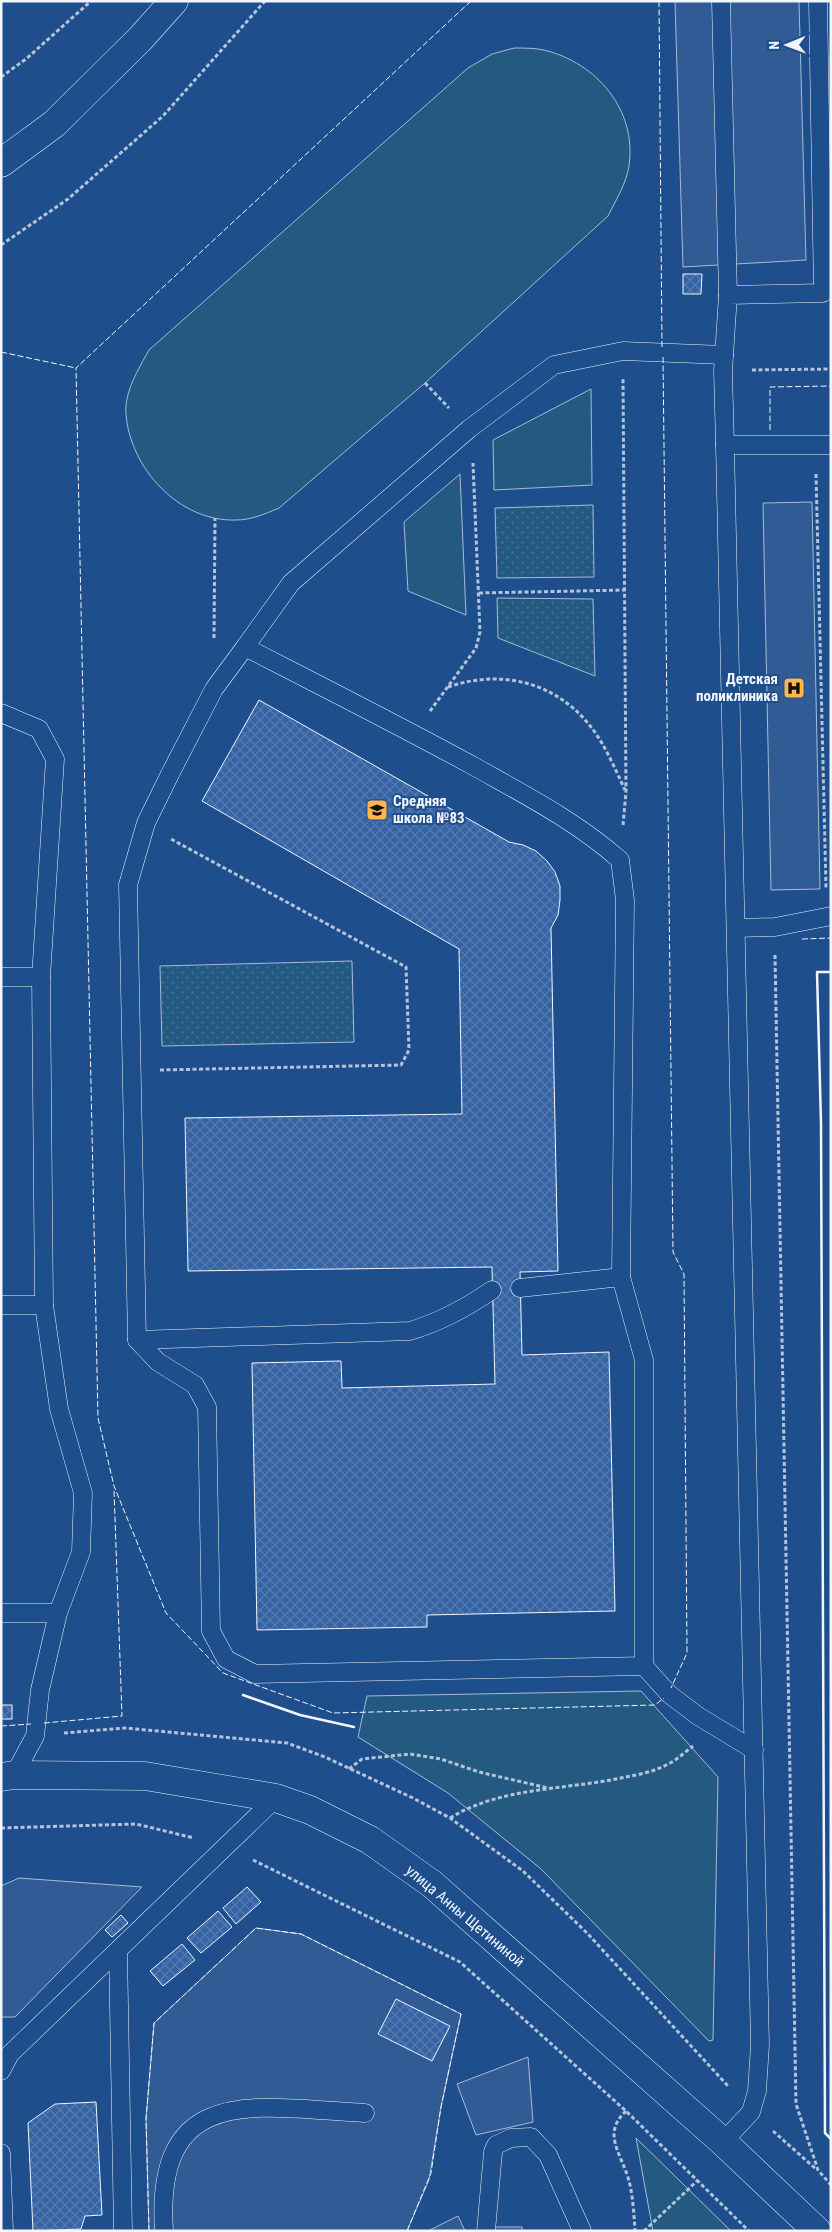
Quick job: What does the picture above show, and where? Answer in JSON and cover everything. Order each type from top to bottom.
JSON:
[{"type":"main road","points":[[1,163],[54,124],[140,40],[174,1]]},
{"type":"main road","name":"улица Анны Щетининой","points":[[8,1776],[146,1776],[276,1798],[310,1810],[370,1840],[432,1884],[723,2142],[817,2231]]},
{"type":"lane","points":[[721,1],[728,295],[724,363],[725,446],[760,2045],[757,2091],[751,2112],[723,2142]]},
{"type":"lane","points":[[728,295],[827,293],[818,1]]},
{"type":"lane","points":[[644,1666],[256,1674],[226,1659],[211,1631],[208,1407],[195,1384],[158,1362],[137,1340],[128,885],[146,825],[214,689],[291,583],[469,429],[554,365],[623,351],[724,363]]},
{"type":"lane","points":[[725,446],[823,445]]},
{"type":"lane","points":[[245,647],[414,734],[552,810],[599,841],[620,860],[625,900],[621,1277],[644,1360],[644,1666],[669,1694],[754,1750]]},
{"type":"lane","points":[[1,713],[39,729],[55,759],[41,977],[44,1305],[59,1409],[83,1493],[81,1552],[58,1613],[40,1690],[35,1736],[8,1776]]},
{"type":"lane","points":[[736,928],[775,927],[829,918]]},
{"type":"lane","points":[[1,977],[41,977]]},
{"type":"lane","points":[[520,1288],[621,1277]]},
{"type":"lane","points":[[137,1340],[410,1331],[431,1325],[469,1306],[492,1290]]},
{"type":"lane","points":[[1,1305],[44,1305]]},
{"type":"lane","points":[[1,1614],[58,1613]]},
{"type":"lane","points":[[1,2070],[10,2054],[276,1798]]},
{"type":"lane","points":[[118,1950],[123,2231]]},
{"type":"lane","points":[[164,2231],[166,2181],[172,2156],[185,2133],[192,2127],[224,2112],[247,2108],[365,2113]]},
{"type":"lane","points":[[486,2231],[492,2152],[496,2144],[511,2138],[531,2138],[548,2155],[582,2231]]},
{"type":"lane","points":[[1,2153],[4,2231]]},
{"type":"path","points":[[1,77],[26,59],[91,1]]},
{"type":"path","points":[[1,245],[68,199],[163,116],[265,1]]},
{"type":"path","points":[[620,860],[626,792],[623,351]]},
{"type":"path","points":[[724,363],[831,369]]},
{"type":"path","points":[[414,734],[478,643],[480,632],[473,456],[469,429],[425,383]]},
{"type":"path","points":[[823,445],[829,918]]},
{"type":"path","points":[[214,689],[215,518]]},
{"type":"path","points":[[479,593],[625,590]]},
{"type":"path","points":[[448,687],[471,679],[518,680],[541,688],[558,697],[574,710],[602,744],[626,792]]},
{"type":"path","points":[[132,1071],[401,1065],[409,1050],[406,968],[146,825]]},
{"type":"path","points":[[775,927],[796,2104],[818,2170],[831,2185]]},
{"type":"path","points":[[450,1818],[483,1803],[548,1789],[600,1783],[636,1775],[668,1764],[718,1728]]},
{"type":"path","points":[[350,1769],[362,1759],[410,1754],[441,1759],[479,1772],[516,1779],[548,1789]]},
{"type":"path","points":[[1,1828],[136,1824],[226,1846],[460,1962],[626,2110],[750,2231]]},
{"type":"path","points":[[626,2110],[616,2119],[613,2134],[629,2181],[635,2231]]},
{"type":"path","points":[[644,2231],[698,2180]]},
{"type":"shaded area","points":[[675,1],[799,1],[806,260],[683,267]]},
{"type":"shaded area","points":[[514,48],[544,50],[563,56],[581,66],[609,92],[620,108],[627,126],[630,145],[629,166],[623,186],[608,216],[425,383],[279,508],[253,518],[236,520],[215,518],[195,512],[177,502],[161,488],[137,454],[126,414],[127,397],[133,380],[149,350],[468,68],[492,54]]},
{"type":"shaded area","points":[[591,389],[592,485],[494,490],[493,440]]},
{"type":"shaded area","points":[[460,474],[466,615],[408,591],[404,522]]},
{"type":"shaded area","points":[[812,502],[820,889],[771,890],[763,503]]},
{"type":"shaded area","points":[[593,505],[594,577],[497,578],[495,508]]},
{"type":"shaded area","points":[[497,598],[593,599],[595,676],[498,638]]},
{"type":"shaded area","points":[[352,961],[354,1042],[162,1046],[160,966]]},
{"type":"shaded area","points":[[641,1691],[718,1777],[713,2040],[709,2041],[541,1869],[448,1793],[358,1737],[367,1696]]},
{"type":"shaded area","points":[[19,1878],[142,1887],[15,2017],[1,2017],[1,1886]]},
{"type":"shaded area","points":[[256,1928],[301,1934],[461,2014],[441,2107],[429,2180],[407,2231],[149,2231],[146,2119],[154,2023]]},
{"type":"shaded area","points":[[528,2057],[533,2122],[476,2135],[457,2084]]},
{"type":"shaded area","points":[[636,2138],[731,2231],[653,2231]]},
{"type":"shaded area","points":[[458,2216],[465,2231],[428,2231]]},
{"type":"shaded area","points":[[494,2227],[522,2227],[522,2231],[494,2231]]},
{"type":"building","points":[[683,274],[702,274],[701,294],[683,294]]},
{"type":"building","points":[[259,700],[509,842],[523,845],[536,851],[555,872],[560,886],[558,915],[551,928],[558,1271],[520,1272],[522,1355],[609,1352],[615,1611],[427,1615],[427,1627],[257,1630],[252,1363],[341,1361],[342,1388],[495,1384],[492,1267],[188,1271],[185,1118],[462,1114],[459,949],[202,801]]},
{"type":"building","points":[[1,1705],[12,1705],[12,1719],[1,1719]]},
{"type":"building","points":[[247,1887],[261,1902],[236,1924],[223,1908]]},
{"type":"building","points":[[218,1911],[232,1927],[201,1953],[187,1938]]},
{"type":"building","points":[[121,1915],[128,1923],[112,1937],[105,1930]]},
{"type":"building","points":[[182,1944],[195,1960],[163,1986],[150,1971]]},
{"type":"building","points":[[396,1999],[450,2026],[432,2061],[378,2034]]},
{"type":"building","points":[[96,2102],[102,2215],[85,2216],[81,2229],[33,2231],[28,2123],[55,2104]]},
{"type":"fence","points":[[471,1],[76,368],[98,1418],[114,1486],[166,1613],[223,1673],[333,1713],[655,1705],[664,1698]]},
{"type":"fence","points":[[659,1],[662,347]]},
{"type":"fence","points":[[1,352],[76,368]]},
{"type":"fence","points":[[663,357],[673,1252],[684,1274],[687,1653],[671,1688]]},
{"type":"fence","points":[[770,430],[770,387],[831,386]]},
{"type":"fence","points":[[802,939],[831,938]]},
{"type":"fence","points":[[44,1723],[122,1716],[114,1490]]},
{"type":"fence","points":[[1,1726],[31,1724]]},
{"type":"fence","points":[[149,2231],[146,2119],[154,2023],[256,1928],[301,1934],[461,2014],[441,2107],[431,2173],[407,2231]]},
{"type":"wall","points":[[831,972],[817,972],[821,1123],[825,2133],[831,2139]]},
{"type":"wall","points":[[243,1695],[300,1715],[354,1727]]},
{"type":"place","name":"Детская поликлиника","points":[[794,688]]},
{"type":"place","name":"Средняя школа №83","points":[[377,810]]}]
